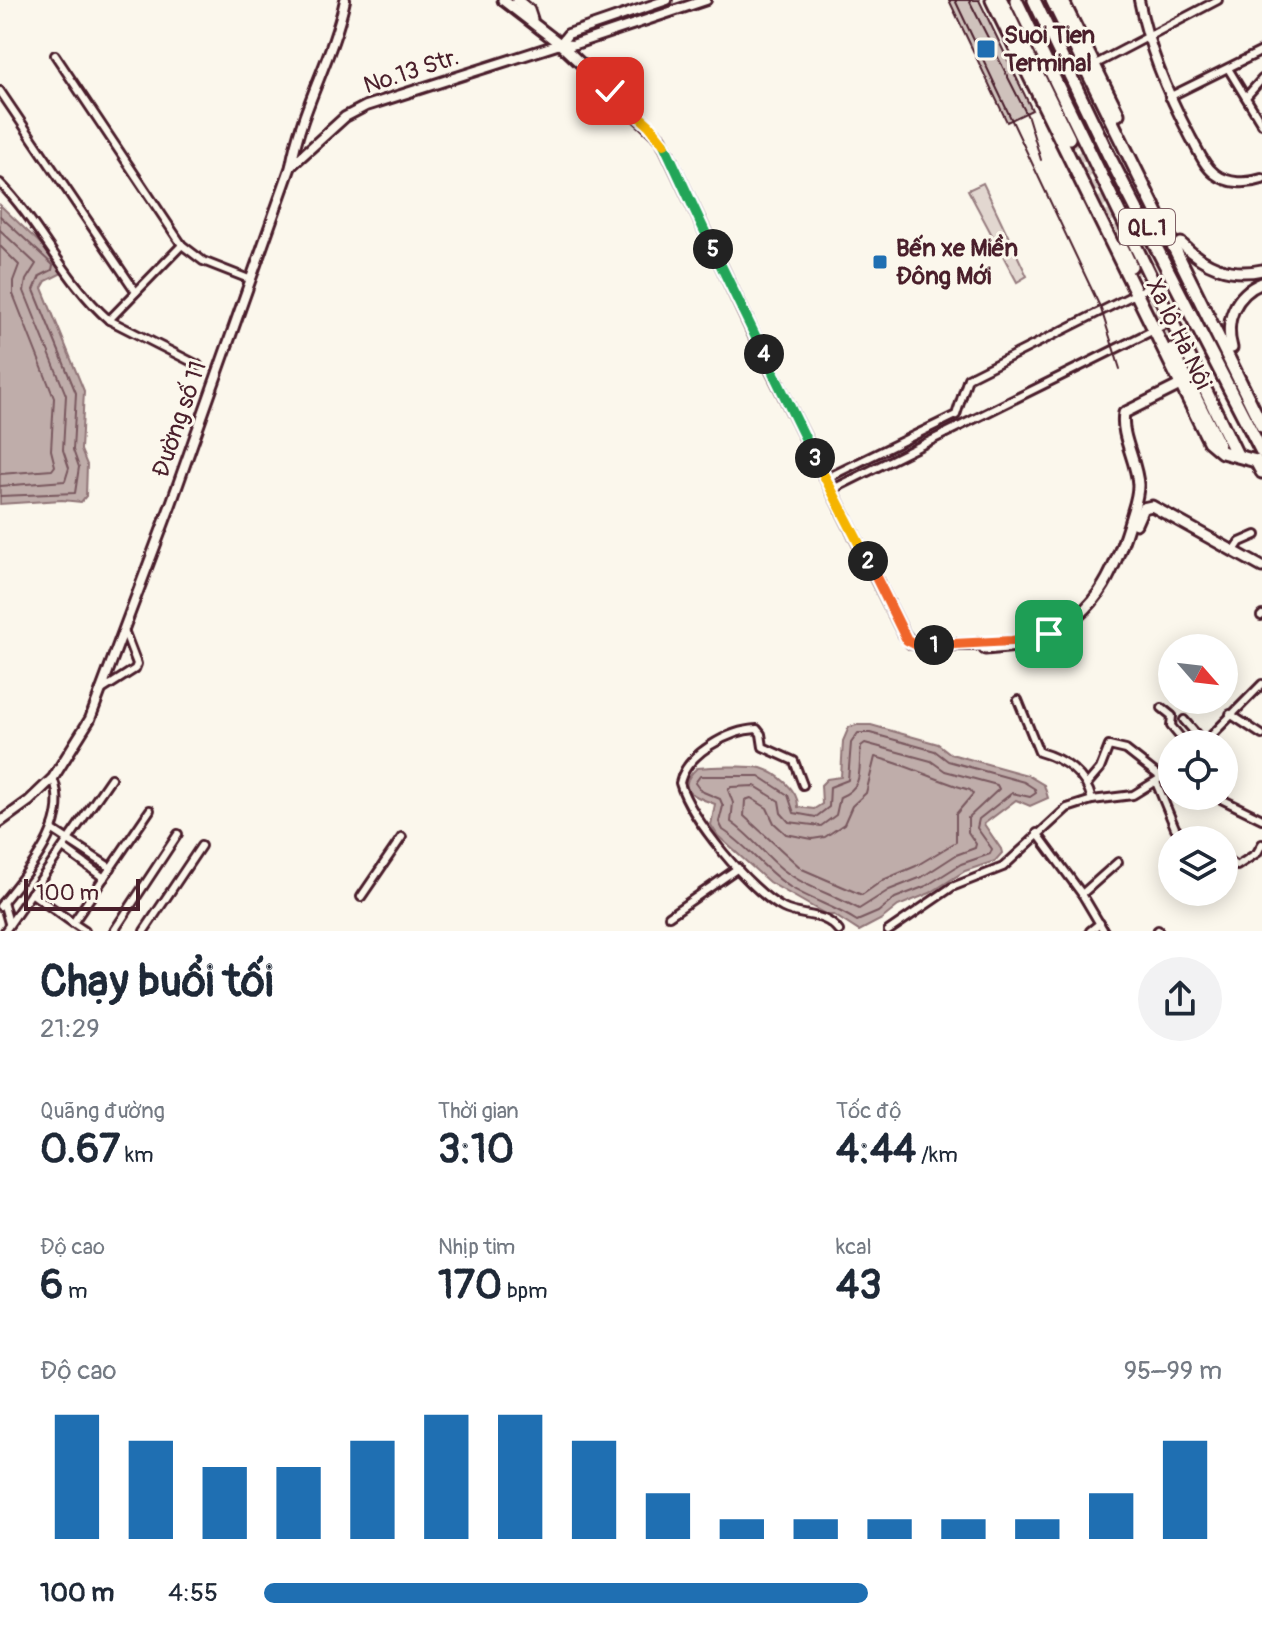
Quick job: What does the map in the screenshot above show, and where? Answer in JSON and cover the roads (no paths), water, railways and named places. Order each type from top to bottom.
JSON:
[{"type":"highway","name":"Xa lộ Hà Nội","points":[[992,0],[1180,385],[1209,441],[1222,452]]},
{"type":"highway","points":[[1001,0],[1069,138]]},
{"type":"highway","name":"Xa lộ Hà Nội","points":[[1016,0],[1237,455]]},
{"type":"highway","name":"Xa lộ Hà Nội","points":[[1034,0],[1260,457],[1262,472]]},
{"type":"highway","name":"Xa lộ Hà Nội","points":[[1052,0],[1090,67],[1142,171],[1262,426]]},
{"type":"highway","name":"Xa lộ Hà Nội","points":[[1062,0],[1090,67]]},
{"type":"highway","name":"Xa lộ Hà Nội","points":[[1142,171],[1181,243],[1201,293],[1262,410]]},
{"type":"highway","name":"QL.1","points":[[1123,249],[1131,266]]},
{"type":"highway","points":[[1172,350],[1222,452],[1260,457]]},
{"type":"main road","points":[[503,0],[523,17],[532,19],[661,139],[817,461],[911,643],[919,646],[1012,641],[1049,634],[1066,625],[1094,600],[1107,583],[1124,547],[1137,502],[1138,483],[1123,423],[1124,413],[1180,385]]},
{"type":"main road","points":[[517,0],[529,10],[532,19]]},
{"type":"main road","points":[[1181,243],[1201,262],[1217,269],[1235,273],[1262,270]]},
{"type":"main road","points":[[1232,348],[1229,327],[1235,306],[1249,290],[1262,283]]},
{"type":"main road","points":[[817,461],[822,480],[899,637],[909,648],[918,651],[1014,648],[1050,639],[1068,630],[1111,586],[1130,549],[1143,508],[1152,506],[1262,567]]},
{"type":"street","name":"Đường số 11","points":[[0,822],[53,778],[78,743],[102,690],[291,166],[297,134],[339,29],[345,0]]},
{"type":"street","points":[[560,44],[568,34],[667,0]]},
{"type":"street","points":[[560,44],[572,45],[706,0]]},
{"type":"street","points":[[1139,0],[1147,39],[1169,97],[1203,160],[1215,175],[1240,183],[1262,179]]},
{"type":"street","points":[[1090,67],[1218,0]]},
{"type":"street","name":"No.13 Str.","points":[[291,166],[345,117],[366,106],[560,44]]},
{"type":"street","points":[[1169,97],[1262,51]]},
{"type":"street","points":[[55,55],[182,245],[203,261],[249,279]]},
{"type":"street","points":[[1229,70],[1262,124]]},
{"type":"street","points":[[1246,97],[1262,79]]},
{"type":"street","points":[[0,91],[136,292]]},
{"type":"street","points":[[0,183],[23,206],[93,306],[109,320],[198,365]]},
{"type":"street","points":[[109,320],[182,245]]},
{"type":"street","points":[[827,478],[956,415],[968,378],[1153,285]]},
{"type":"street","points":[[833,489],[1170,322]]},
{"type":"street","points":[[1233,552],[1240,542],[1256,535]]},
{"type":"street","points":[[102,690],[137,664],[124,630]]},
{"type":"street","points":[[1238,706],[1262,684]]},
{"type":"street","points":[[1018,700],[1039,752],[1058,759],[1087,784],[1092,800]]},
{"type":"street","points":[[1216,730],[1230,714],[1262,735]]},
{"type":"street","points":[[1184,720],[1192,730]]},
{"type":"street","points":[[803,785],[794,761],[767,750],[761,743],[760,731],[752,729],[709,747],[685,770],[681,788],[718,848],[781,907],[826,918],[839,931]]},
{"type":"street","points":[[1087,784],[1100,769],[1109,746],[1126,750],[1158,780]]},
{"type":"street","points":[[9,923],[2,904],[53,830],[58,795],[53,778]]},
{"type":"street","points":[[5,931],[111,778]]},
{"type":"street","points":[[888,931],[952,887],[1003,867],[1067,808],[1092,800],[1121,798],[1158,781]]},
{"type":"street","points":[[1238,807],[1262,819]]},
{"type":"street","points":[[74,926],[150,810]]},
{"type":"street","points":[[53,830],[111,868]]},
{"type":"street","points":[[1037,833],[1082,894],[1104,931]]},
{"type":"street","points":[[114,931],[178,834]]},
{"type":"street","points":[[361,897],[402,837]]},
{"type":"street","points":[[1238,865],[1257,853],[1262,844]]},
{"type":"street","points":[[144,931],[201,846]]},
{"type":"street","points":[[63,850],[104,878]]},
{"type":"street","points":[[1082,894],[1118,862]]},
{"type":"street","points":[[669,916],[738,868]]},
{"type":"street","points":[[31,893],[85,931]]},
{"type":"street","points":[[1090,931],[1100,923]]},
{"type":"water","points":[[0,205],[68,270],[46,281],[42,288],[84,391],[81,450],[87,465],[86,496],[81,502],[62,500],[0,504]]},
{"type":"water","points":[[871,725],[938,744],[951,754],[1027,775],[1044,785],[1048,798],[1030,806],[1016,800],[984,824],[1001,849],[1002,853],[995,861],[965,871],[930,893],[898,906],[859,931],[769,882],[718,836],[711,825],[715,804],[694,795],[687,787],[690,776],[697,768],[761,768],[786,783],[795,794],[798,807],[814,809],[822,804],[821,785],[827,779],[841,777],[843,741],[849,727]]},
{"type":"tunnel","points":[[1069,138],[1123,249]]},
{"type":"tunnel","points":[[1131,266],[1172,350]]},
{"type":"railway","points":[[955,0],[1101,309],[1120,369]]},
{"type":"railway","points":[[969,0],[1028,117],[1041,160]]},
{"type":"place","name":"Suoi Tien Terminal","points":[[986,49]]},
{"type":"place","name":"Bến xe Miền Đông Mới","points":[[880,262]]}]
